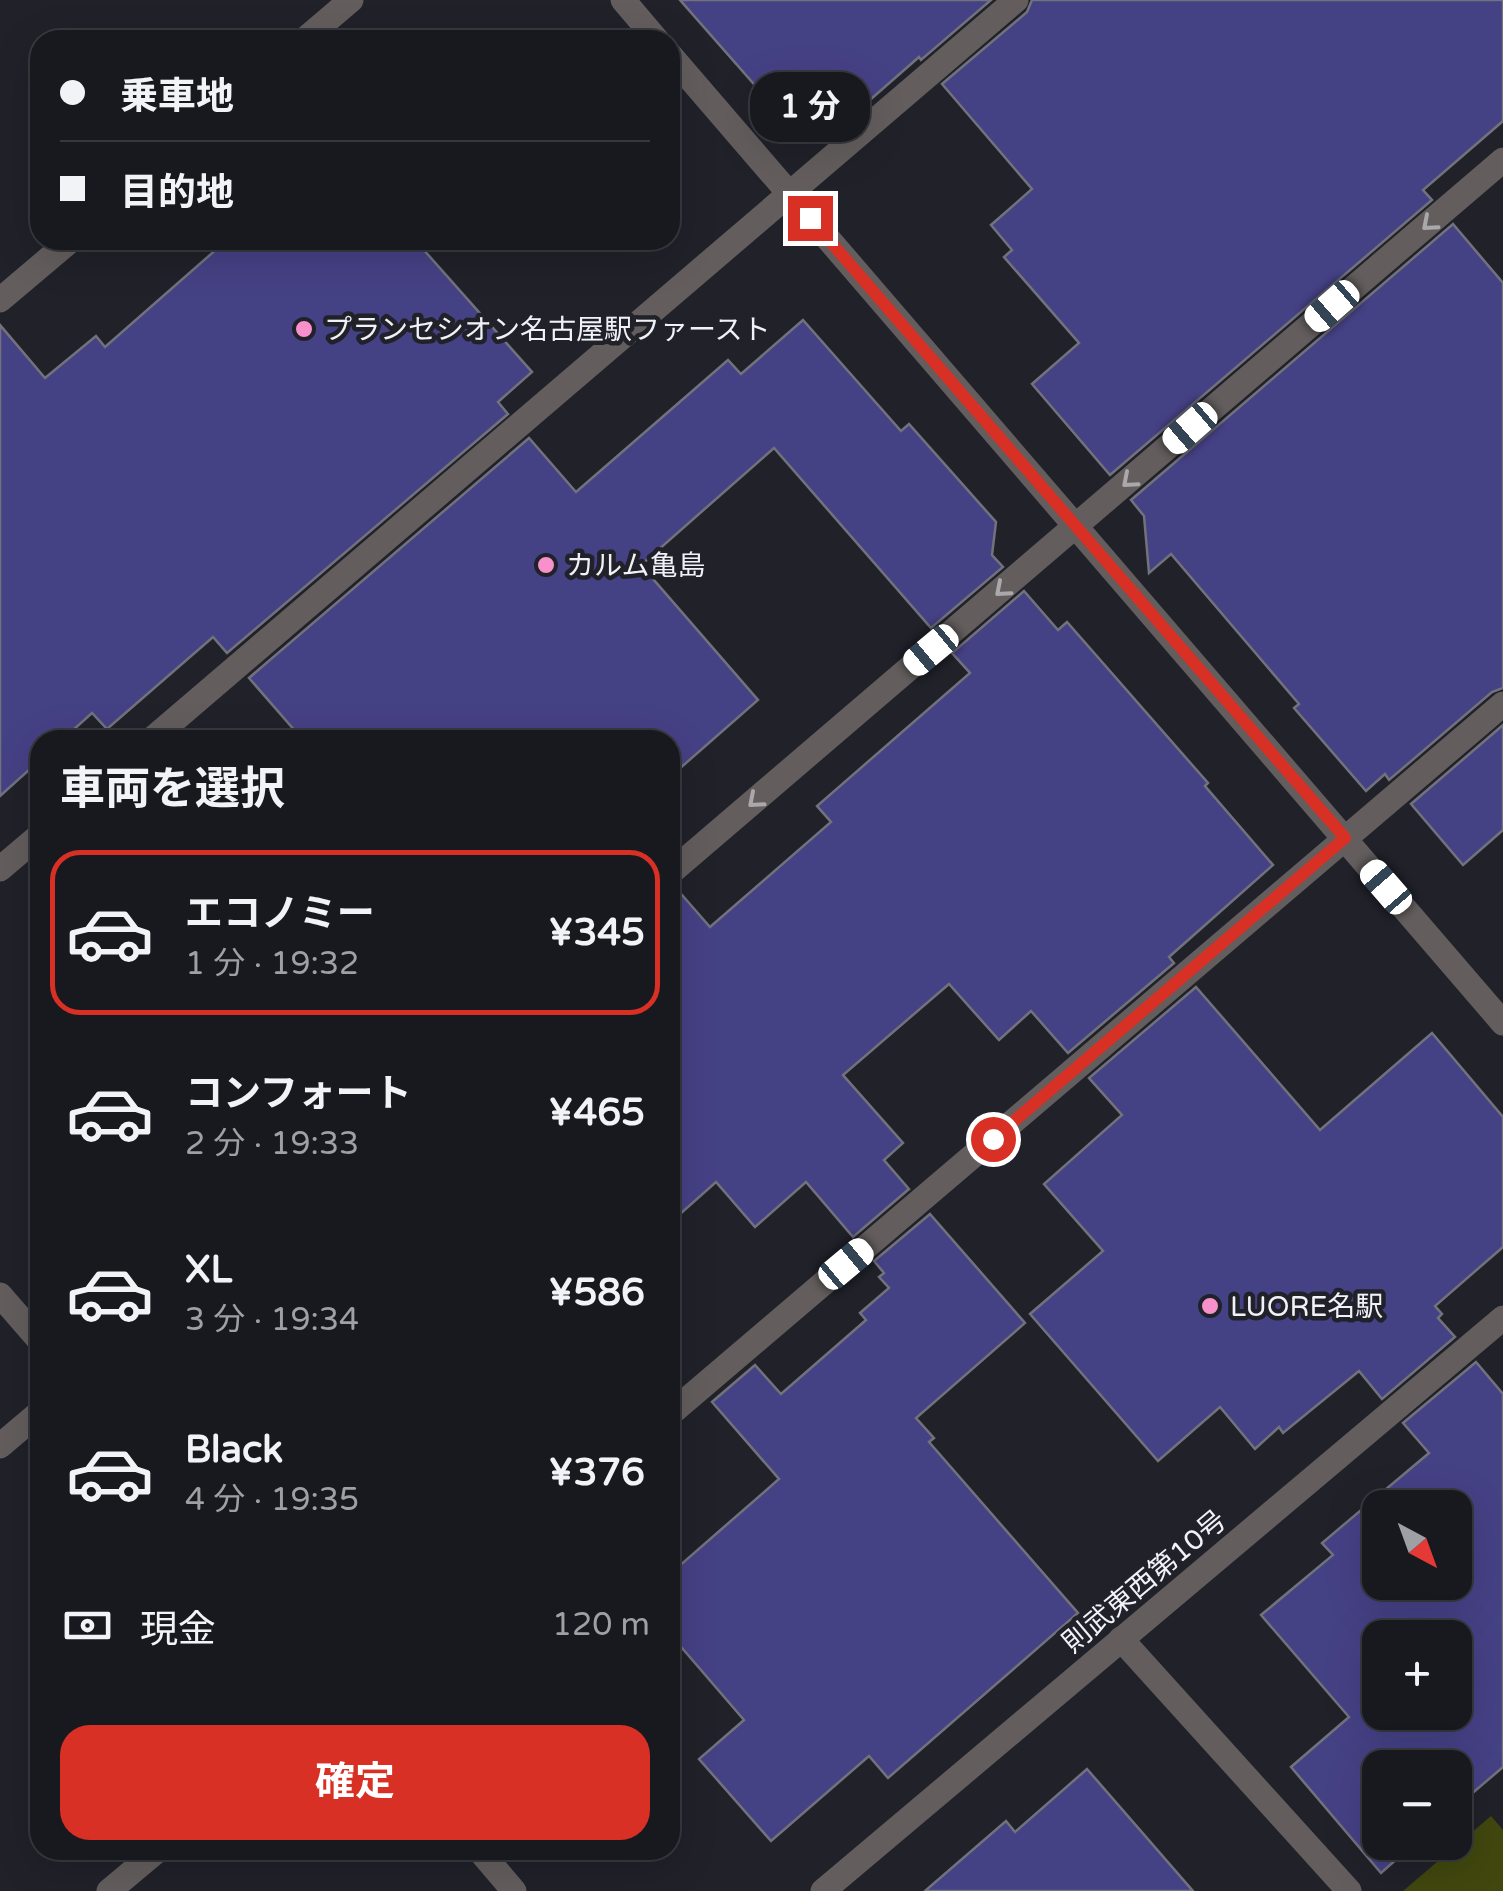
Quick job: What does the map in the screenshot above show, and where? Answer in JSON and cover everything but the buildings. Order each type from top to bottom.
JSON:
[{"type":"street","points":[[316,30],[351,0]]},
{"type":"street","points":[[622,0],[648,30]]},
{"type":"street","points":[[163,730],[1016,0]]},
{"type":"street","points":[[680,67],[1503,1023]]},
{"type":"street","points":[[680,865],[1503,160]]},
{"type":"street","points":[[0,300],[59,250]]},
{"type":"street","points":[[680,1405],[1503,704]]},
{"type":"street","points":[[0,869],[30,844]]},
{"type":"street","points":[[0,1295],[30,1330]]},
{"type":"street","name":"則武東西第10号","points":[[823,1891],[1503,1318]]},
{"type":"street","points":[[0,1446],[30,1420]]},
{"type":"street","points":[[1122,1640],[1348,1891]]},
{"type":"street","points":[[110,1891],[146,1860]]},
{"type":"street","points":[[488,1860],[514,1891]]},
{"type":"green space","points":[[1491,1816],[1503,1830],[1503,1891],[1403,1891],[1439,1860],[1472,1860],[1472,1832]]},
{"type":"place","name":"プランセシオン名古屋駅ファースト","points":[[304,329]]},
{"type":"place","name":"カルム亀島","points":[[546,565]]},
{"type":"place","name":"LUORE名駅","points":[[1210,1306]]},
{"type":"route","points":[[810,218],[1345,838],[993,1139]]}]
